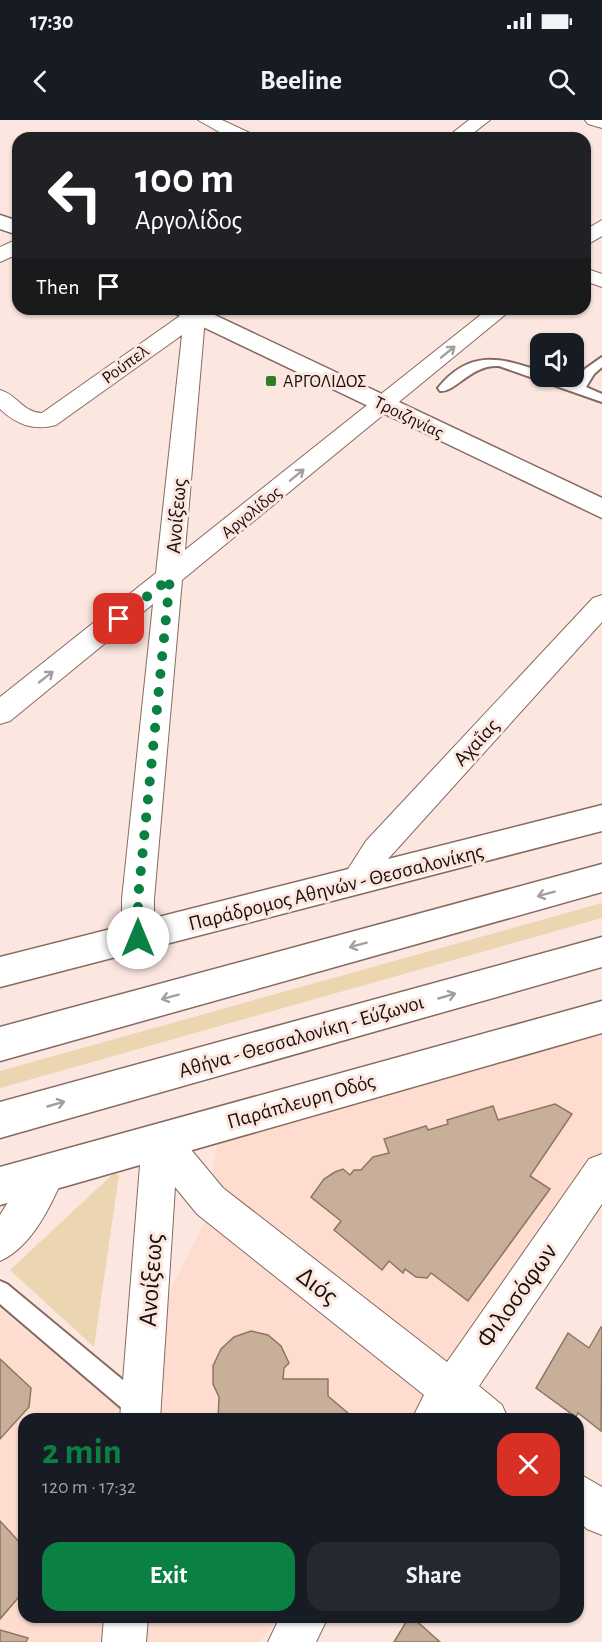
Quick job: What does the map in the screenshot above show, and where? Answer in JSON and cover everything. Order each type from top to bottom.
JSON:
[{"type":"main road","name":"Τροιζηνίας","points":[[204,315],[383,405],[602,509]]},
{"type":"main road","name":"Παράδρομος Αθηνών - Θεσσαλονίκης","points":[[0,972],[602,818]]},
{"type":"main road","points":[[0,1044],[602,878]]},
{"type":"main road","name":"Αθήνα - Θεσσαλονίκη - Εύζωνοι","points":[[0,1120],[602,952]]},
{"type":"main road","name":"Παράπλευρη Οδός","points":[[0,1186],[602,1017]]},
{"type":"street","points":[[464,132],[481,120]]},
{"type":"street","points":[[594,120],[602,123]]},
{"type":"street","name":"Ρούπελ","points":[[0,397],[27,420],[38,423],[48,420],[187,315]]},
{"type":"street","name":"Ανοίξεως","points":[[138,938],[138,899],[194,315]]},
{"type":"street","name":"Αργολίδος","points":[[0,713],[494,315]]},
{"type":"street","name":"Αχαΐας","points":[[355,883],[377,850],[602,605]]},
{"type":"street","name":"Ανοίξεως","points":[[140,1413],[160,1140]]},
{"type":"street","name":"Διός","points":[[160,1140],[210,1201],[442,1404],[470,1413]]},
{"type":"street","name":"Φιλοσόφων","points":[[442,1404],[602,1172]]},
{"type":"street","points":[[0,1242],[17,1224],[46,1173]]},
{"type":"street","points":[[584,1499],[602,1514]]},
{"type":"street","points":[[124,1642],[126,1623]]},
{"type":"street","points":[[290,1642],[302,1623]]},
{"type":"lane","points":[[579,389],[589,372],[602,361]]},
{"type":"lane","points":[[444,388],[465,368],[479,362],[502,362],[530,372]]},
{"type":"lane","points":[[573,387],[602,398]]},
{"type":"lane","points":[[0,1291],[139,1413]]},
{"type":"shaded area","points":[[602,903],[602,918],[0,1088],[0,1071]]},
{"type":"shaded area","points":[[602,1029],[602,1153],[420,1413],[18,1413],[18,1623],[274,1623],[260,1642],[0,1642],[0,1309],[111,1402],[205,1222],[218,1137]]},
{"type":"shaded area","points":[[114,1173],[119,1175],[94,1347],[10,1270]]},
{"type":"building","points":[[555,1104],[572,1114],[530,1176],[550,1189],[468,1301],[431,1273],[427,1278],[416,1277],[405,1269],[403,1273],[389,1261],[382,1270],[334,1230],[341,1221],[311,1197],[324,1179],[335,1172],[343,1169],[350,1175],[354,1170],[361,1170],[373,1157],[389,1153],[384,1139],[426,1126],[428,1130],[448,1124],[447,1120],[493,1106],[498,1120]]},
{"type":"building","points":[[601,1327],[601,1431],[584,1418],[584,1413],[570,1413],[536,1388],[568,1333],[589,1348]]},
{"type":"building","points":[[251,1331],[268,1335],[281,1346],[289,1363],[284,1368],[283,1379],[328,1379],[328,1396],[348,1413],[218,1413],[219,1397],[213,1384],[213,1366],[221,1349],[234,1337]]},
{"type":"building","points":[[0,1359],[31,1388],[29,1407],[24,1413],[18,1413],[18,1419],[0,1439]]},
{"type":"building","points":[[0,1521],[18,1540],[18,1598],[0,1619]]},
{"type":"building","points":[[405,1623],[419,1623],[440,1642],[394,1642]]},
{"type":"building","points":[[0,1630],[28,1638],[26,1642],[0,1642]]},
{"type":"place","name":"ΑΡΓΟΛΙΔΟΣ","points":[[271,381]]},
{"type":"route","points":[[119,619],[170,578],[138,899],[138,938]]}]
